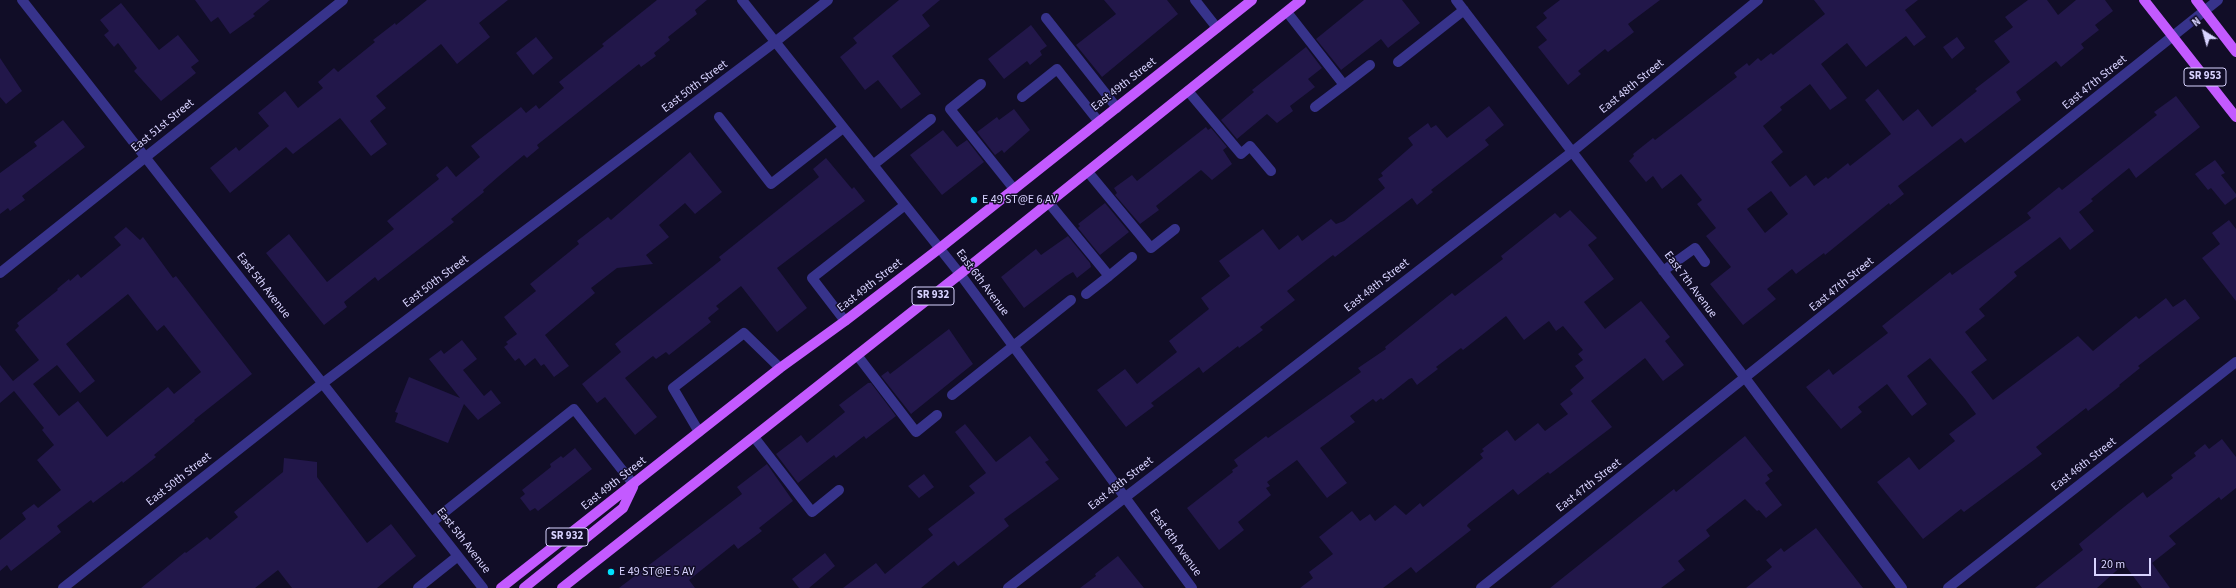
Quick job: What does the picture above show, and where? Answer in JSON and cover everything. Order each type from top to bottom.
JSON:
[{"type":"main road","name":"East 49th Street","points":[[501,588],[634,485],[780,368],[845,321],[940,248],[1252,0]]},
{"type":"main road","name":"SR 932","points":[[562,588],[960,274],[1301,0]]},
{"type":"main road","name":"SR 953","points":[[2144,0],[2236,117]]},
{"type":"main road","points":[[2196,0],[2236,52]]},
{"type":"main road","points":[[524,588],[623,508],[634,485]]},
{"type":"street","name":"East 5th Avenue","points":[[22,0],[483,588]]},
{"type":"street","name":"East 51st Street","points":[[0,272],[343,0]]},
{"type":"street","name":"East 6th Avenue","points":[[742,0],[960,274],[1126,496],[1192,588]]},
{"type":"street","name":"East 50th Street","points":[[63,588],[323,383],[775,42],[828,0]]},
{"type":"street","points":[[1195,0],[1217,28]]},
{"type":"street","name":"East 7th Avenue","points":[[1456,0],[1746,379],[1902,588]]},
{"type":"street","name":"East 48th Street","points":[[1008,588],[1572,152],[1758,0]]},
{"type":"street","name":"East 47th Street","points":[[1481,588],[1746,379],[2174,37],[2218,0]]},
{"type":"street","points":[[1398,62],[1464,10]]},
{"type":"street","points":[[1287,12],[1344,85]]},
{"type":"street","points":[[1046,18],[1117,108]]},
{"type":"street","points":[[1315,108],[1370,65]]},
{"type":"street","points":[[1022,97],[1057,69],[1099,122]]},
{"type":"street","points":[[982,84],[950,110],[1014,189]]},
{"type":"street","points":[[1188,91],[1241,154],[1250,146],[1271,171]]},
{"type":"street","points":[[719,117],[772,184],[843,128]]},
{"type":"street","points":[[873,165],[931,119]]},
{"type":"street","points":[[1088,172],[1151,248],[1175,228]]},
{"type":"street","points":[[1049,203],[1108,276]]},
{"type":"street","points":[[845,321],[812,278],[905,205]]},
{"type":"street","points":[[1664,271],[1695,248],[1705,262]]},
{"type":"street","points":[[1086,294],[1132,257]]},
{"type":"street","points":[[952,395],[1071,300]]},
{"type":"street","points":[[699,432],[673,388],[744,333],[780,368]]},
{"type":"street","points":[[857,355],[916,432],[937,415]]},
{"type":"street","name":"East 46th Street","points":[[1948,588],[2236,362]]},
{"type":"street","points":[[432,522],[574,409],[634,485]]},
{"type":"street","points":[[754,437],[812,512],[839,490]]},
{"type":"street","points":[[418,588],[458,556]]},
{"type":"building","points":[[195,0],[270,0],[253,14],[255,16],[230,34],[218,17],[211,22]]},
{"type":"building","points":[[427,0],[508,0],[479,23],[490,37],[457,64],[441,44],[376,96],[386,108],[370,121],[387,144],[371,156],[340,118],[293,154],[286,147],[230,193],[210,168],[236,147],[239,151],[269,126],[258,113],[285,91],[298,108],[323,88],[318,82],[334,68],[338,72],[375,42],[373,40],[395,23],[396,25]]},
{"type":"building","points":[[657,0],[707,0],[695,10],[697,14],[668,37],[670,40],[654,53],[656,56],[641,67],[639,64],[537,145],[539,148],[527,158],[524,155],[483,190],[484,192],[451,219],[454,222],[378,281],[375,277],[344,302],[347,307],[324,325],[266,253],[289,234],[327,282],[394,229],[387,221],[439,179],[436,175],[447,166],[456,177],[480,157],[471,146],[521,107],[526,113],[536,105],[539,109],[564,88],[559,82],[604,46],[602,44]]},
{"type":"building","points":[[899,0],[940,0],[922,15],[930,26],[892,56],[921,94],[901,109],[878,80],[865,90],[840,57],[857,43],[853,38]]},
{"type":"building","points":[[1104,0],[1167,0],[1178,14],[1102,77],[1076,45],[1116,14]]},
{"type":"building","points":[[1364,0],[1402,0],[1420,23],[1388,48],[1381,39],[1341,70],[1316,39]]},
{"type":"building","points":[[1560,0],[1660,0],[1628,24],[1634,32],[1608,52],[1605,49],[1578,71],[1581,74],[1568,85],[1538,47],[1547,40],[1536,27],[1547,18],[1543,13]]},
{"type":"building","points":[[1814,0],[1918,0],[1905,10],[1926,37],[1914,46],[1906,36],[1866,67],[1847,43],[1821,64],[1847,98],[1830,110],[1810,84],[1780,107],[1782,110],[1763,126],[1783,152],[1771,162],[1790,187],[1806,175],[1814,186],[1826,177],[1828,179],[1848,163],[1850,166],[1891,134],[1865,100],[1878,89],[1903,121],[1918,109],[1932,127],[1977,91],[1975,89],[2010,62],[1994,41],[2013,27],[2005,17],[2028,0],[2047,0],[2058,15],[2076,0],[2105,0],[2113,11],[2095,25],[2099,30],[2081,44],[2084,48],[2061,67],[2056,61],[2016,92],[2021,100],[1965,143],[1961,138],[1898,186],[1904,194],[1890,205],[1889,203],[1825,255],[1824,253],[1796,274],[1792,269],[1767,289],[1776,299],[1743,325],[1710,284],[1731,267],[1706,236],[1716,228],[1697,204],[1702,200],[1681,174],[1662,189],[1653,176],[1646,182],[1629,161],[1634,156],[1633,154],[1653,138],[1655,140],[1737,77],[1734,73],[1747,63],[1749,66],[1758,58],[1761,61],[1771,53],[1773,55],[1825,14]],"holes":[[[1771,191],[1788,214],[1765,233],[1747,209]]]},
{"type":"building","points":[[121,3],[159,50],[178,35],[199,61],[191,67],[196,73],[161,101],[134,71],[137,68],[118,43],[114,47],[104,35],[109,31],[100,20]]},
{"type":"building","points":[[1031,25],[1047,46],[1040,51],[1042,55],[1030,65],[1027,61],[1004,79],[988,59]]},
{"type":"building","points":[[536,37],[553,58],[533,75],[516,53]]},
{"type":"building","points":[[1957,37],[1965,48],[1952,59],[1943,47]]},
{"type":"building","points":[[1306,47],[1322,68],[1308,79],[1315,87],[1290,106],[1293,111],[1277,123],[1267,114],[1237,139],[1221,120],[1254,92],[1252,90]]},
{"type":"building","points":[[0,58],[22,91],[6,104],[0,97]]},
{"type":"building","points":[[2176,96],[2200,127],[2136,178],[2129,168],[2091,199],[2093,201],[2079,212],[2094,231],[2070,250],[2060,237],[2014,272],[2017,276],[1979,309],[1985,316],[1965,332],[1987,360],[1971,372],[1993,400],[2078,336],[2093,351],[2136,316],[2139,319],[2166,298],[2173,307],[2185,299],[2200,318],[2138,366],[2140,368],[2119,385],[2120,386],[2088,411],[2086,408],[2036,447],[2042,454],[1964,512],[1961,509],[1923,539],[1877,482],[1909,457],[1919,470],[1955,441],[1949,434],[1976,414],[1965,399],[1930,358],[1907,376],[1927,404],[1912,416],[1887,384],[1858,407],[1862,412],[1841,429],[1806,387],[1829,369],[1833,375],[1888,333],[1882,326],[1950,272],[1952,275],[2031,218],[2027,213],[2059,187],[2062,190],[2157,115],[2154,112]]},
{"type":"building","points":[[1489,106],[1504,125],[1485,140],[1489,145],[1431,190],[1433,192],[1417,205],[1412,198],[1335,257],[1333,255],[1287,291],[1295,300],[1260,327],[1263,330],[1239,348],[1238,346],[1203,373],[1199,367],[1151,403],[1154,406],[1126,427],[1097,390],[1125,369],[1137,384],[1177,352],[1169,341],[1209,309],[1201,298],[1230,276],[1219,261],[1263,229],[1279,250],[1298,235],[1302,241],[1331,219],[1336,224],[1344,221],[1385,188],[1378,179],[1383,176],[1381,173],[1413,145],[1408,138],[1428,123],[1431,128],[1436,125],[1447,138]]},
{"type":"building","points":[[1014,109],[1030,130],[1004,153],[1002,150],[995,155],[977,132],[997,117],[999,120]]},
{"type":"building","points":[[63,120],[85,147],[22,196],[25,200],[10,211],[8,208],[0,214],[0,173],[37,146],[34,142]]},
{"type":"building","points":[[1206,127],[1208,130],[1211,128],[1227,147],[1223,150],[1232,164],[1212,180],[1201,170],[1156,206],[1159,210],[1140,224],[1115,195],[1117,193],[1114,188],[1132,175],[1137,181]]},
{"type":"building","points":[[943,130],[957,147],[967,140],[984,162],[942,195],[910,155]]},
{"type":"building","points":[[690,152],[722,192],[695,214],[685,203],[659,225],[669,237],[646,255],[653,264],[617,268],[591,288],[595,293],[545,335],[569,366],[554,377],[544,364],[541,366],[535,358],[525,366],[519,358],[515,361],[504,347],[508,344],[506,342],[517,334],[504,317],[536,291],[530,284],[579,244],[577,241],[608,217],[611,220]]},
{"type":"building","points":[[826,158],[852,189],[854,187],[865,201],[777,268],[807,308],[777,332],[741,286],[716,306],[719,309],[708,318],[711,322],[669,355],[666,352],[656,359],[653,356],[625,378],[657,417],[635,435],[605,397],[597,403],[582,384],[621,352],[615,344],[721,260],[719,257],[819,177],[813,169]]},
{"type":"building","points":[[2215,160],[2225,173],[2221,175],[2236,194],[2236,197],[2225,205],[2211,188],[2208,190],[2195,174]]},
{"type":"building","points":[[1105,203],[1129,232],[1100,255],[1078,228],[1080,226],[1078,224]]},
{"type":"building","points":[[1570,210],[1597,238],[1588,245],[1614,279],[1584,302],[1605,329],[1641,301],[1670,337],[1665,341],[1684,365],[1663,381],[1645,358],[1591,401],[1612,427],[1550,474],[1548,472],[1518,495],[1513,489],[1468,524],[1467,526],[1471,530],[1416,573],[1411,567],[1383,588],[1300,588],[1313,578],[1309,572],[1333,554],[1319,537],[1352,511],[1360,521],[1370,514],[1375,521],[1395,505],[1406,515],[1420,503],[1423,507],[1483,458],[1480,454],[1484,451],[1482,449],[1507,430],[1515,441],[1538,423],[1545,431],[1568,414],[1560,404],[1573,394],[1570,390],[1584,378],[1575,366],[1583,360],[1578,354],[1583,350],[1563,326],[1556,331],[1549,321],[1524,340],[1506,316],[1463,350],[1461,348],[1436,367],[1438,369],[1417,385],[1412,378],[1409,379],[1383,400],[1381,398],[1376,402],[1373,399],[1350,416],[1355,422],[1320,448],[1347,483],[1327,498],[1297,460],[1267,482],[1270,486],[1266,488],[1271,495],[1238,522],[1244,530],[1219,550],[1187,508],[1233,472],[1232,470],[1238,466],[1234,460],[1266,436],[1268,438],[1361,372],[1358,368],[1386,349],[1385,347],[1452,293],[1455,296],[1503,259],[1501,256],[1555,213],[1560,218]]},
{"type":"building","points":[[2229,220],[2236,229],[2236,301],[2202,258],[2220,244],[2212,233]]},
{"type":"building","points":[[126,227],[140,240],[143,237],[173,278],[176,276],[252,374],[194,420],[195,421],[154,455],[156,457],[123,483],[122,481],[93,503],[91,500],[57,526],[61,532],[11,571],[7,565],[0,571],[0,540],[26,519],[22,513],[34,504],[38,508],[61,490],[37,460],[54,445],[42,430],[44,428],[14,391],[0,403],[0,365],[13,381],[39,360],[15,330],[19,326],[17,323],[58,290],[57,289],[69,279],[70,281],[78,274],[81,278],[121,245],[114,237]],"holes":[[[128,294],[157,331],[164,325],[201,372],[174,394],[168,387],[107,437],[78,401],[59,416],[33,384],[57,365],[80,393],[95,381],[66,344]]]},
{"type":"building","points":[[1068,236],[1090,263],[1091,267],[1077,278],[1073,272],[1066,276],[1024,308],[1001,277],[1036,249],[1041,255]]},
{"type":"building","points":[[949,329],[973,364],[911,414],[881,376],[888,371],[890,374]]},
{"type":"building","points":[[462,340],[477,359],[463,370],[484,396],[491,390],[501,403],[478,420],[464,404],[448,443],[395,422],[398,413],[395,412],[409,377],[460,398],[429,359],[441,350],[444,354]]},
{"type":"building","points":[[868,383],[871,383],[896,416],[866,439],[864,436],[836,458],[834,455],[798,483],[776,454],[801,435],[807,443],[845,412],[839,405]]},
{"type":"building","points":[[965,424],[996,462],[1030,436],[1049,460],[1045,462],[1059,479],[1004,519],[1009,526],[958,566],[954,561],[921,588],[843,588],[876,563],[885,574],[933,535],[928,529],[975,493],[969,486],[986,473],[955,432]]},
{"type":"building","points":[[1745,436],[1773,471],[1767,475],[1770,479],[1765,483],[1782,505],[1766,518],[1759,510],[1757,511],[1745,499],[1706,530],[1710,536],[1678,561],[1685,570],[1661,588],[1550,588],[1674,489],[1676,492]]},
{"type":"building","points":[[2222,439],[2236,457],[2236,488],[2221,500],[2219,497],[2169,536],[2176,544],[2152,563],[2170,588],[2142,588],[2124,564],[2097,588],[2035,588],[2083,550],[2079,544],[2119,511],[2143,492],[2147,498],[2173,478],[2171,475],[2196,456],[2194,453],[2205,444],[2209,449]]},
{"type":"building","points":[[575,448],[592,469],[538,511],[535,508],[530,511],[520,498],[525,494],[522,490],[551,467],[550,464],[561,456],[563,458]]},
{"type":"building","points":[[284,458],[317,462],[317,477],[367,543],[391,524],[416,556],[377,588],[292,588],[278,570],[255,588],[141,588],[185,552],[186,553],[207,537],[210,540],[238,517],[234,512],[283,472]]},
{"type":"building","points":[[767,464],[793,501],[759,528],[762,531],[738,549],[734,544],[689,580],[695,588],[619,588],[742,494],[737,487]]},
{"type":"building","points":[[924,474],[934,487],[919,498],[908,486]]},
{"type":"building","points":[[1816,528],[1863,588],[1746,588],[1772,567],[1766,560],[1781,548],[1784,552]]},
{"type":"building","points":[[825,553],[835,566],[809,588],[799,588],[792,579]]},
{"type":"building","points":[[1118,556],[1144,588],[1080,588],[1096,576],[1095,574]]},
{"type":"place","name":"E 49 ST@E 6 AV","points":[[974,200]]},
{"type":"place","name":"E 49 ST@E 5 AV","points":[[611,572]]}]
